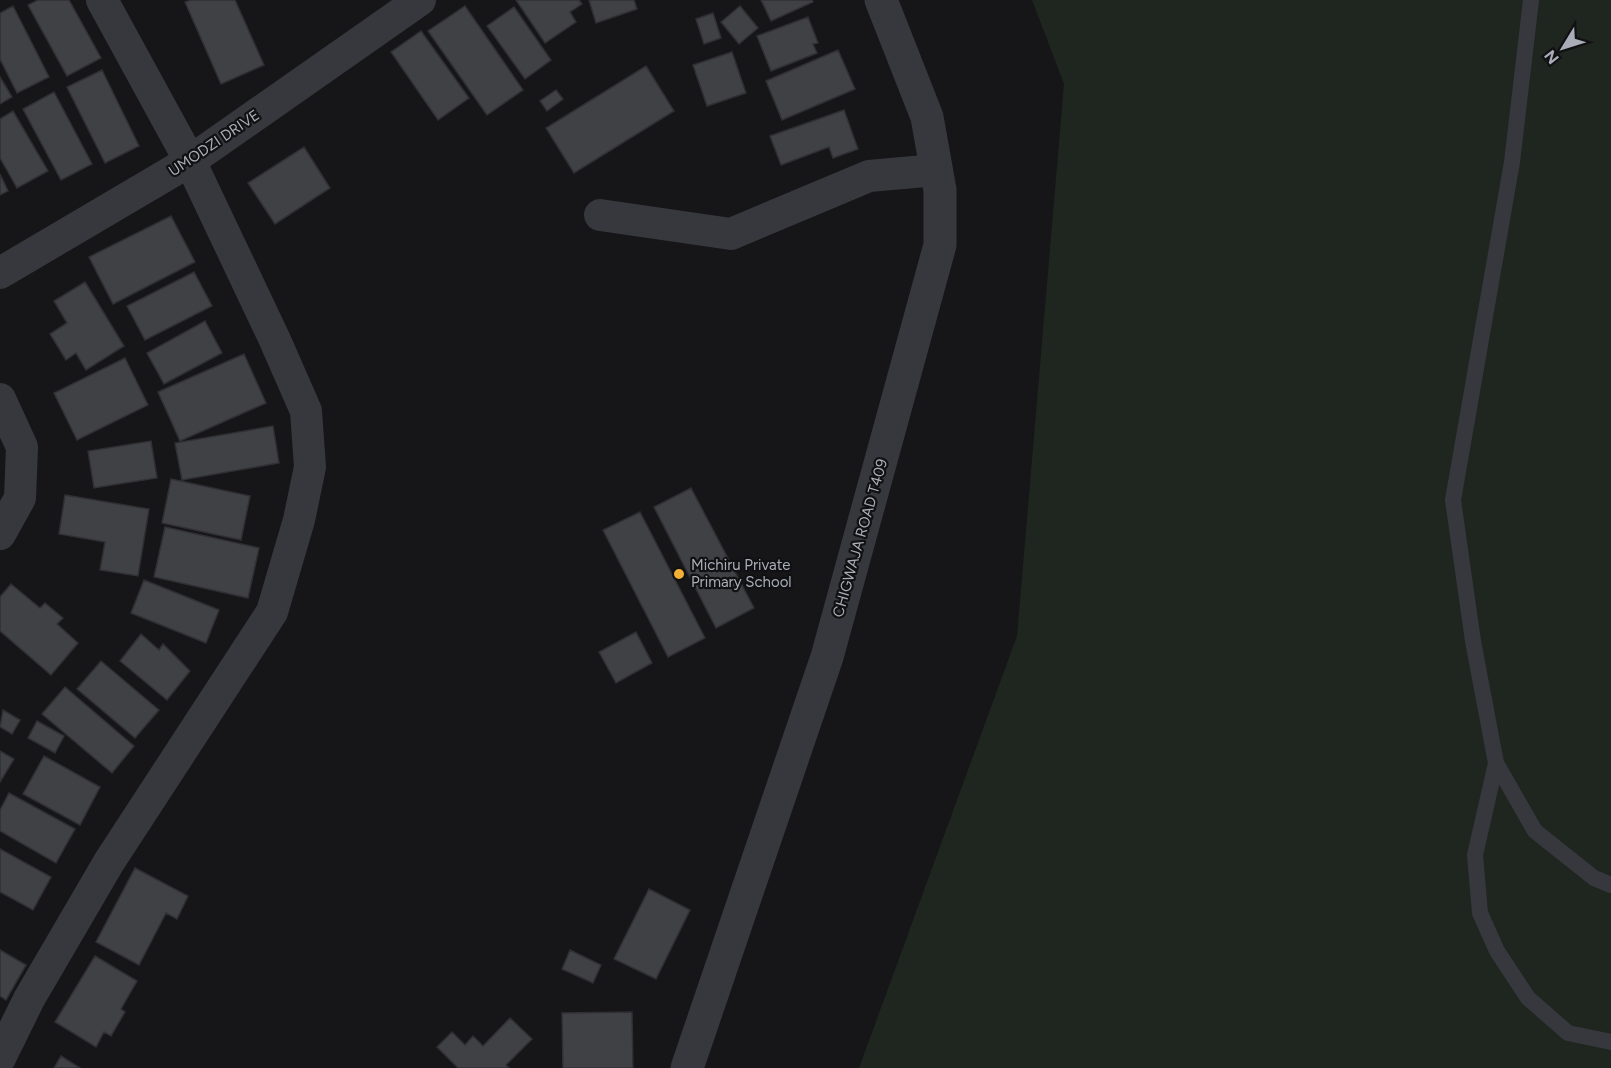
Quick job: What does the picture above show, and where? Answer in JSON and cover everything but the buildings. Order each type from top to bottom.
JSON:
[{"type":"street","points":[[0,1058],[29,999],[109,862],[272,612],[298,520],[310,467],[306,411],[274,338],[190,161],[102,0]]},
{"type":"street","name":"UMODZI DRIVE","points":[[0,273],[190,161],[420,0]]},
{"type":"street","name":"CHIGWAJA ROAD T409","points":[[687,1068],[827,657],[940,245],[940,190],[927,117],[881,0]]},
{"type":"street","points":[[600,215],[731,234],[869,176],[936,170]]},
{"type":"street","points":[[0,399],[22,447],[20,498],[0,534]]},
{"type":"lane","points":[[1532,0],[1512,162],[1453,500],[1473,641],[1496,764],[1535,831],[1594,878],[1611,885]]},
{"type":"lane","points":[[1496,764],[1475,855],[1480,913],[1497,951],[1528,998],[1568,1033],[1611,1042]]},
{"type":"shaded area","points":[[1032,0],[1611,0],[1611,1068],[859,1068],[1017,636],[1064,84]]},
{"type":"place","name":"Michiru Private Primary School","points":[[679,574]]}]
